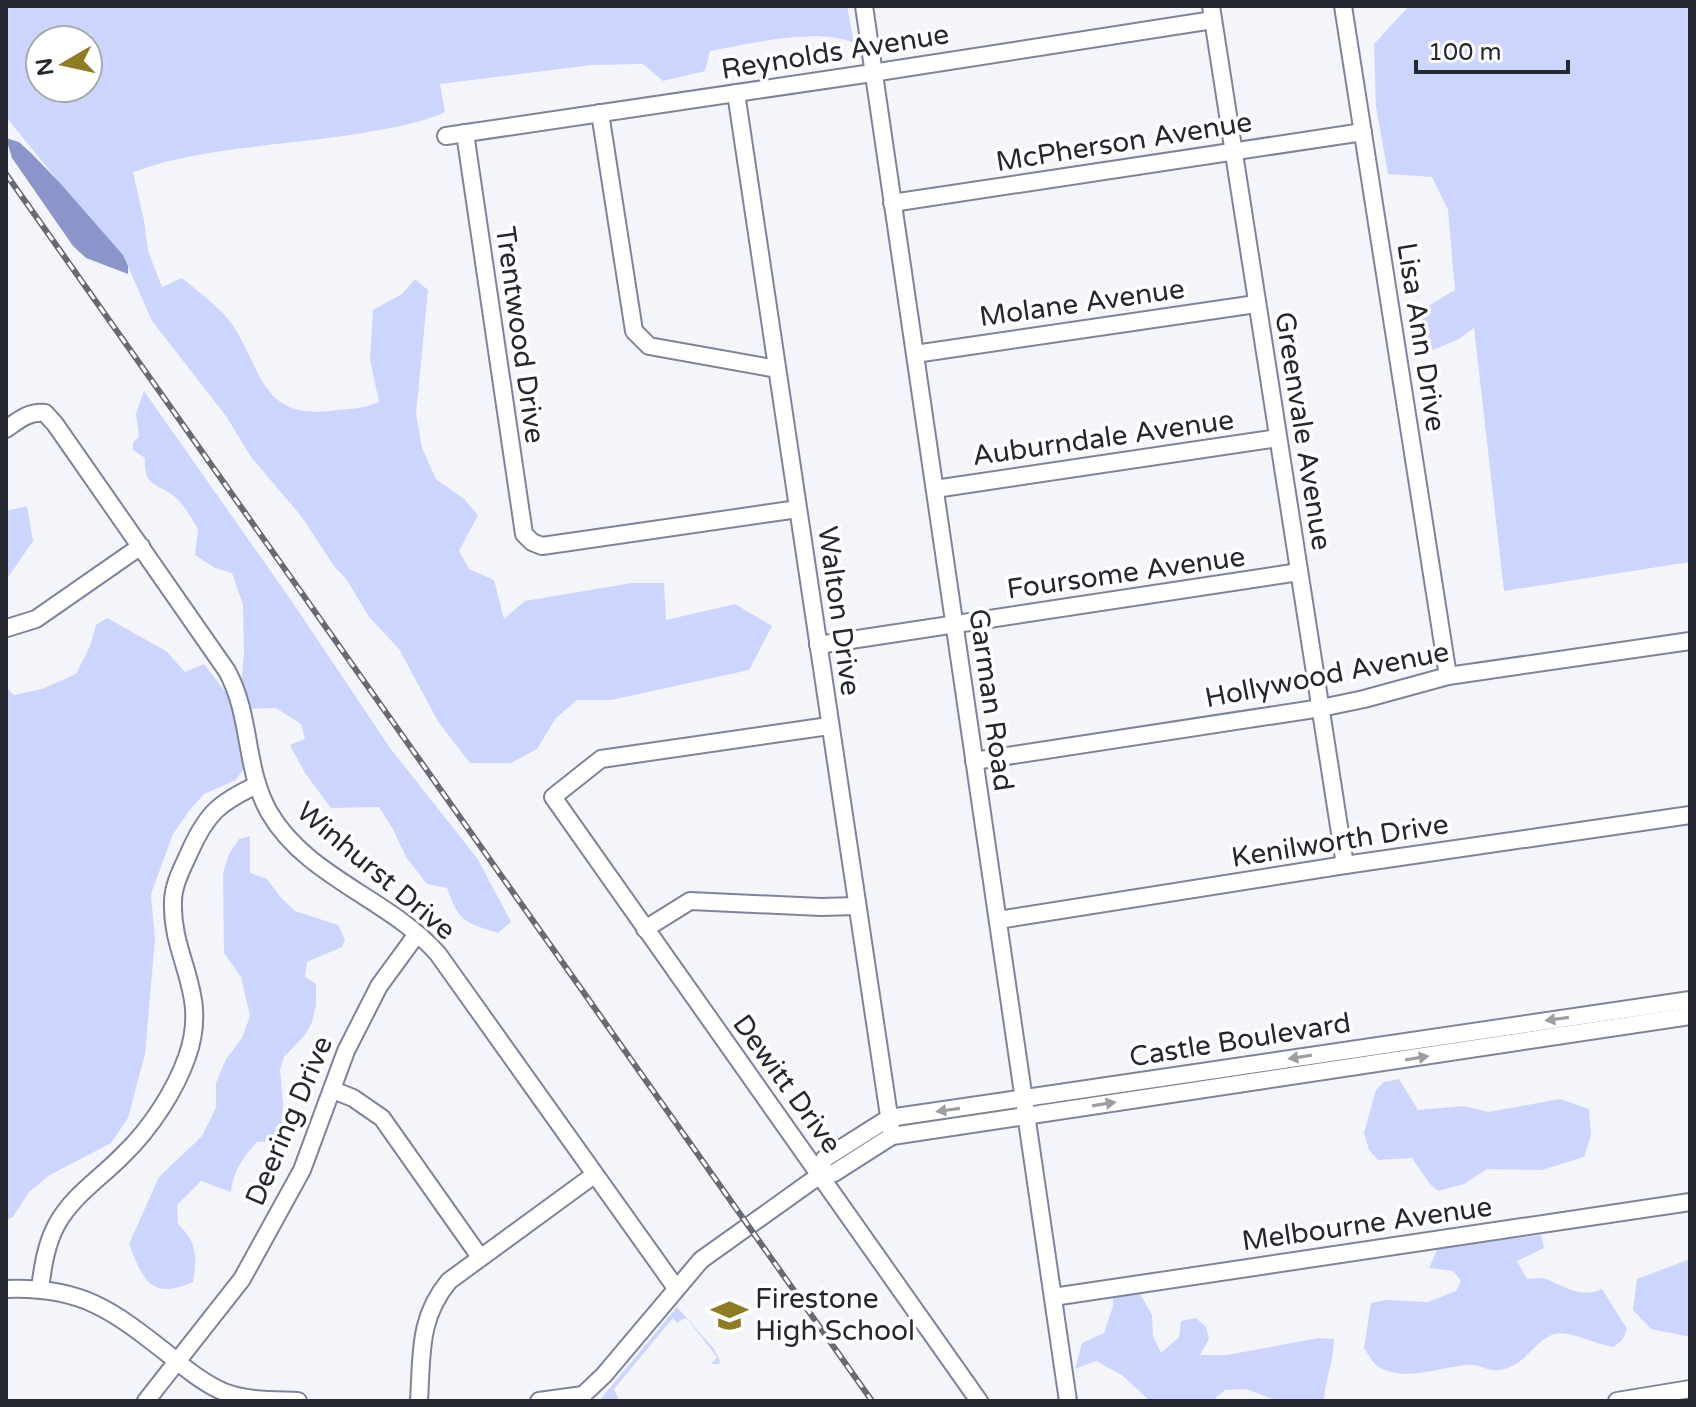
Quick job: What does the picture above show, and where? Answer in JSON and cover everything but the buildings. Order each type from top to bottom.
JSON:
[{"type":"street","name":"Garman Road","points":[[864,6],[1068,1401]]},
{"type":"street","name":"Lisa Ann Drive","points":[[1343,6],[1448,676]]},
{"type":"street","name":"Reynolds Avenue","points":[[446,136],[872,73],[1212,13]]},
{"type":"street","name":"Greenvale Avenue","points":[[1212,13],[1345,865]]},
{"type":"street","name":"Walton Drive","points":[[736,93],[892,1136]]},
{"type":"street","points":[[600,113],[634,331],[649,346],[777,369]]},
{"type":"street","name":"McPherson Avenue","points":[[892,203],[1363,132]]},
{"type":"street","name":"Trentwood Drive","points":[[465,133],[524,534],[542,546],[798,509]]},
{"type":"street","name":"Molane Avenue","points":[[915,354],[1256,304]]},
{"type":"street","name":"Winhurst Drive","points":[[6,429],[23,417],[45,413],[141,546],[233,682],[244,712],[257,785],[269,811],[292,840],[321,866],[417,934],[438,954],[676,1288]]},
{"type":"street","name":"Auburndale Avenue","points":[[935,489],[1278,438]]},
{"type":"street","points":[[7,628],[36,619],[141,546]]},
{"type":"street","name":"Foursome Avenue","points":[[818,645],[1299,572]]},
{"type":"street","name":"Hollywood Avenue","points":[[974,761],[1321,708],[1448,676],[1690,641]]},
{"type":"street","name":"Dewitt Drive","points":[[829,726],[601,759],[553,797],[979,1401]]},
{"type":"street","points":[[40,1288],[50,1239],[63,1213],[139,1137],[168,1094],[187,1057],[194,1003],[173,915],[175,889],[206,819],[226,800],[257,785]]},
{"type":"street","name":"Kenilworth Drive","points":[[998,920],[1690,815]]},
{"type":"street","points":[[645,929],[690,901],[856,906]]},
{"type":"street","name":"Deering Drive","points":[[146,1401],[242,1279],[287,1201],[318,1130],[346,1051],[379,986],[417,934]]},
{"type":"street","name":"Castle Boulevard","points":[[1186,1083],[1386,1063],[1690,1000]]},
{"type":"street","name":"Castle Boulevard","points":[[539,1401],[582,1398],[701,1260],[820,1175],[834,1173],[892,1136],[1026,1108],[1186,1083],[1383,1044],[1591,1022],[1690,1016]]},
{"type":"street","points":[[1383,1044],[1386,1063]]},
{"type":"street","points":[[333,1090],[353,1098],[382,1118],[480,1257]]},
{"type":"street","name":"Castle Boulevard","points":[[820,1175],[824,1159],[889,1118],[1026,1108]]},
{"type":"street","points":[[419,1401],[423,1336],[428,1311],[449,1281],[594,1175]]},
{"type":"street","name":"Melbourne Avenue","points":[[1053,1297],[1690,1202]]},
{"type":"street","points":[[6,1289],[40,1288],[72,1295],[111,1311],[209,1385],[251,1398],[298,1401]]},
{"type":"street","points":[[1617,1401],[1690,1389]]},
{"type":"shaded area","points":[[6,6],[847,6],[854,43],[839,38],[802,37],[710,51],[705,71],[663,81],[643,64],[592,65],[440,84],[445,112],[415,123],[188,157],[133,172],[148,251],[162,287],[182,278],[218,309],[236,330],[268,390],[292,408],[330,411],[379,402],[370,360],[373,310],[402,294],[415,279],[428,290],[416,414],[422,448],[436,479],[464,499],[478,515],[459,551],[469,569],[494,580],[504,619],[525,601],[632,583],[664,583],[666,620],[735,604],[772,626],[749,670],[611,700],[577,700],[556,718],[537,749],[511,763],[470,763],[439,723],[399,649],[369,617],[347,580],[301,516],[251,457],[226,416],[152,321],[123,255],[89,219],[6,117]]},
{"type":"shaded area","points":[[1409,6],[1690,6],[1690,562],[1504,591],[1474,328],[1459,339],[1426,353],[1410,332],[1423,309],[1455,290],[1448,210],[1432,177],[1388,174],[1376,107],[1374,44]]},
{"type":"shaded area","points":[[6,138],[19,142],[60,183],[123,255],[128,274],[86,258],[73,246],[12,158]]},
{"type":"shaded area","points":[[144,391],[390,748],[477,858],[511,922],[498,933],[464,919],[455,908],[447,888],[427,884],[406,857],[379,807],[331,808],[305,773],[290,745],[305,739],[301,724],[276,708],[249,709],[241,685],[243,605],[232,573],[215,568],[195,555],[198,529],[173,495],[150,481],[145,458],[133,450],[133,442],[139,437],[136,414]]},
{"type":"shaded area","points":[[27,506],[33,541],[6,580],[6,511]]},
{"type":"shaded area","points":[[107,618],[166,651],[185,672],[204,664],[228,695],[246,742],[244,768],[236,780],[204,794],[189,811],[173,834],[151,894],[155,939],[145,1054],[128,1118],[111,1143],[48,1176],[29,1192],[13,1217],[6,1220],[6,687],[14,695],[42,689],[76,674],[96,625]]},
{"type":"shaded area","points":[[250,836],[250,873],[267,879],[295,911],[338,925],[345,939],[342,947],[307,962],[305,977],[316,984],[316,1005],[305,1035],[284,1057],[280,1070],[283,1105],[280,1141],[257,1142],[240,1165],[231,1192],[201,1181],[177,1205],[178,1224],[189,1237],[194,1250],[193,1282],[167,1289],[158,1288],[144,1276],[129,1244],[159,1177],[202,1136],[216,1108],[216,1083],[226,1059],[242,1038],[250,1016],[241,977],[224,953],[223,873],[229,854],[239,839]]},
{"type":"shaded area","points":[[1399,1079],[1418,1110],[1464,1106],[1488,1112],[1560,1099],[1589,1109],[1591,1135],[1584,1157],[1542,1170],[1487,1169],[1464,1184],[1438,1191],[1412,1158],[1378,1160],[1369,1150],[1364,1133],[1376,1090],[1384,1082]]},
{"type":"shaded area","points":[[1541,1235],[1544,1248],[1517,1261],[1527,1279],[1544,1278],[1587,1293],[1602,1289],[1627,1329],[1623,1339],[1614,1347],[1560,1333],[1543,1340],[1516,1364],[1497,1370],[1469,1365],[1401,1374],[1379,1367],[1373,1361],[1364,1348],[1371,1303],[1386,1300],[1428,1302],[1456,1291],[1461,1281],[1453,1271],[1429,1268],[1438,1248]]},
{"type":"shaded area","points":[[1690,1259],[1690,1337],[1651,1329],[1633,1310],[1637,1279]]},
{"type":"shaded area","points":[[1139,1292],[1152,1315],[1153,1336],[1161,1353],[1179,1337],[1181,1321],[1196,1318],[1206,1327],[1209,1339],[1200,1355],[1227,1355],[1319,1338],[1334,1339],[1324,1401],[1277,1401],[1246,1389],[1225,1390],[1212,1401],[1150,1401],[1122,1375],[1096,1361],[1075,1369],[1082,1343],[1104,1333],[1113,1296]]},
{"type":"shaded area","points":[[677,1307],[714,1349],[720,1361],[719,1364],[711,1364],[717,1357],[688,1320],[685,1318],[677,1323],[673,1318],[614,1389],[618,1398],[615,1401],[599,1401]]},
{"type":"railway","points":[[6,174],[872,1401]]},
{"type":"place","name":"Firestone High School","points":[[729,1315]]}]
